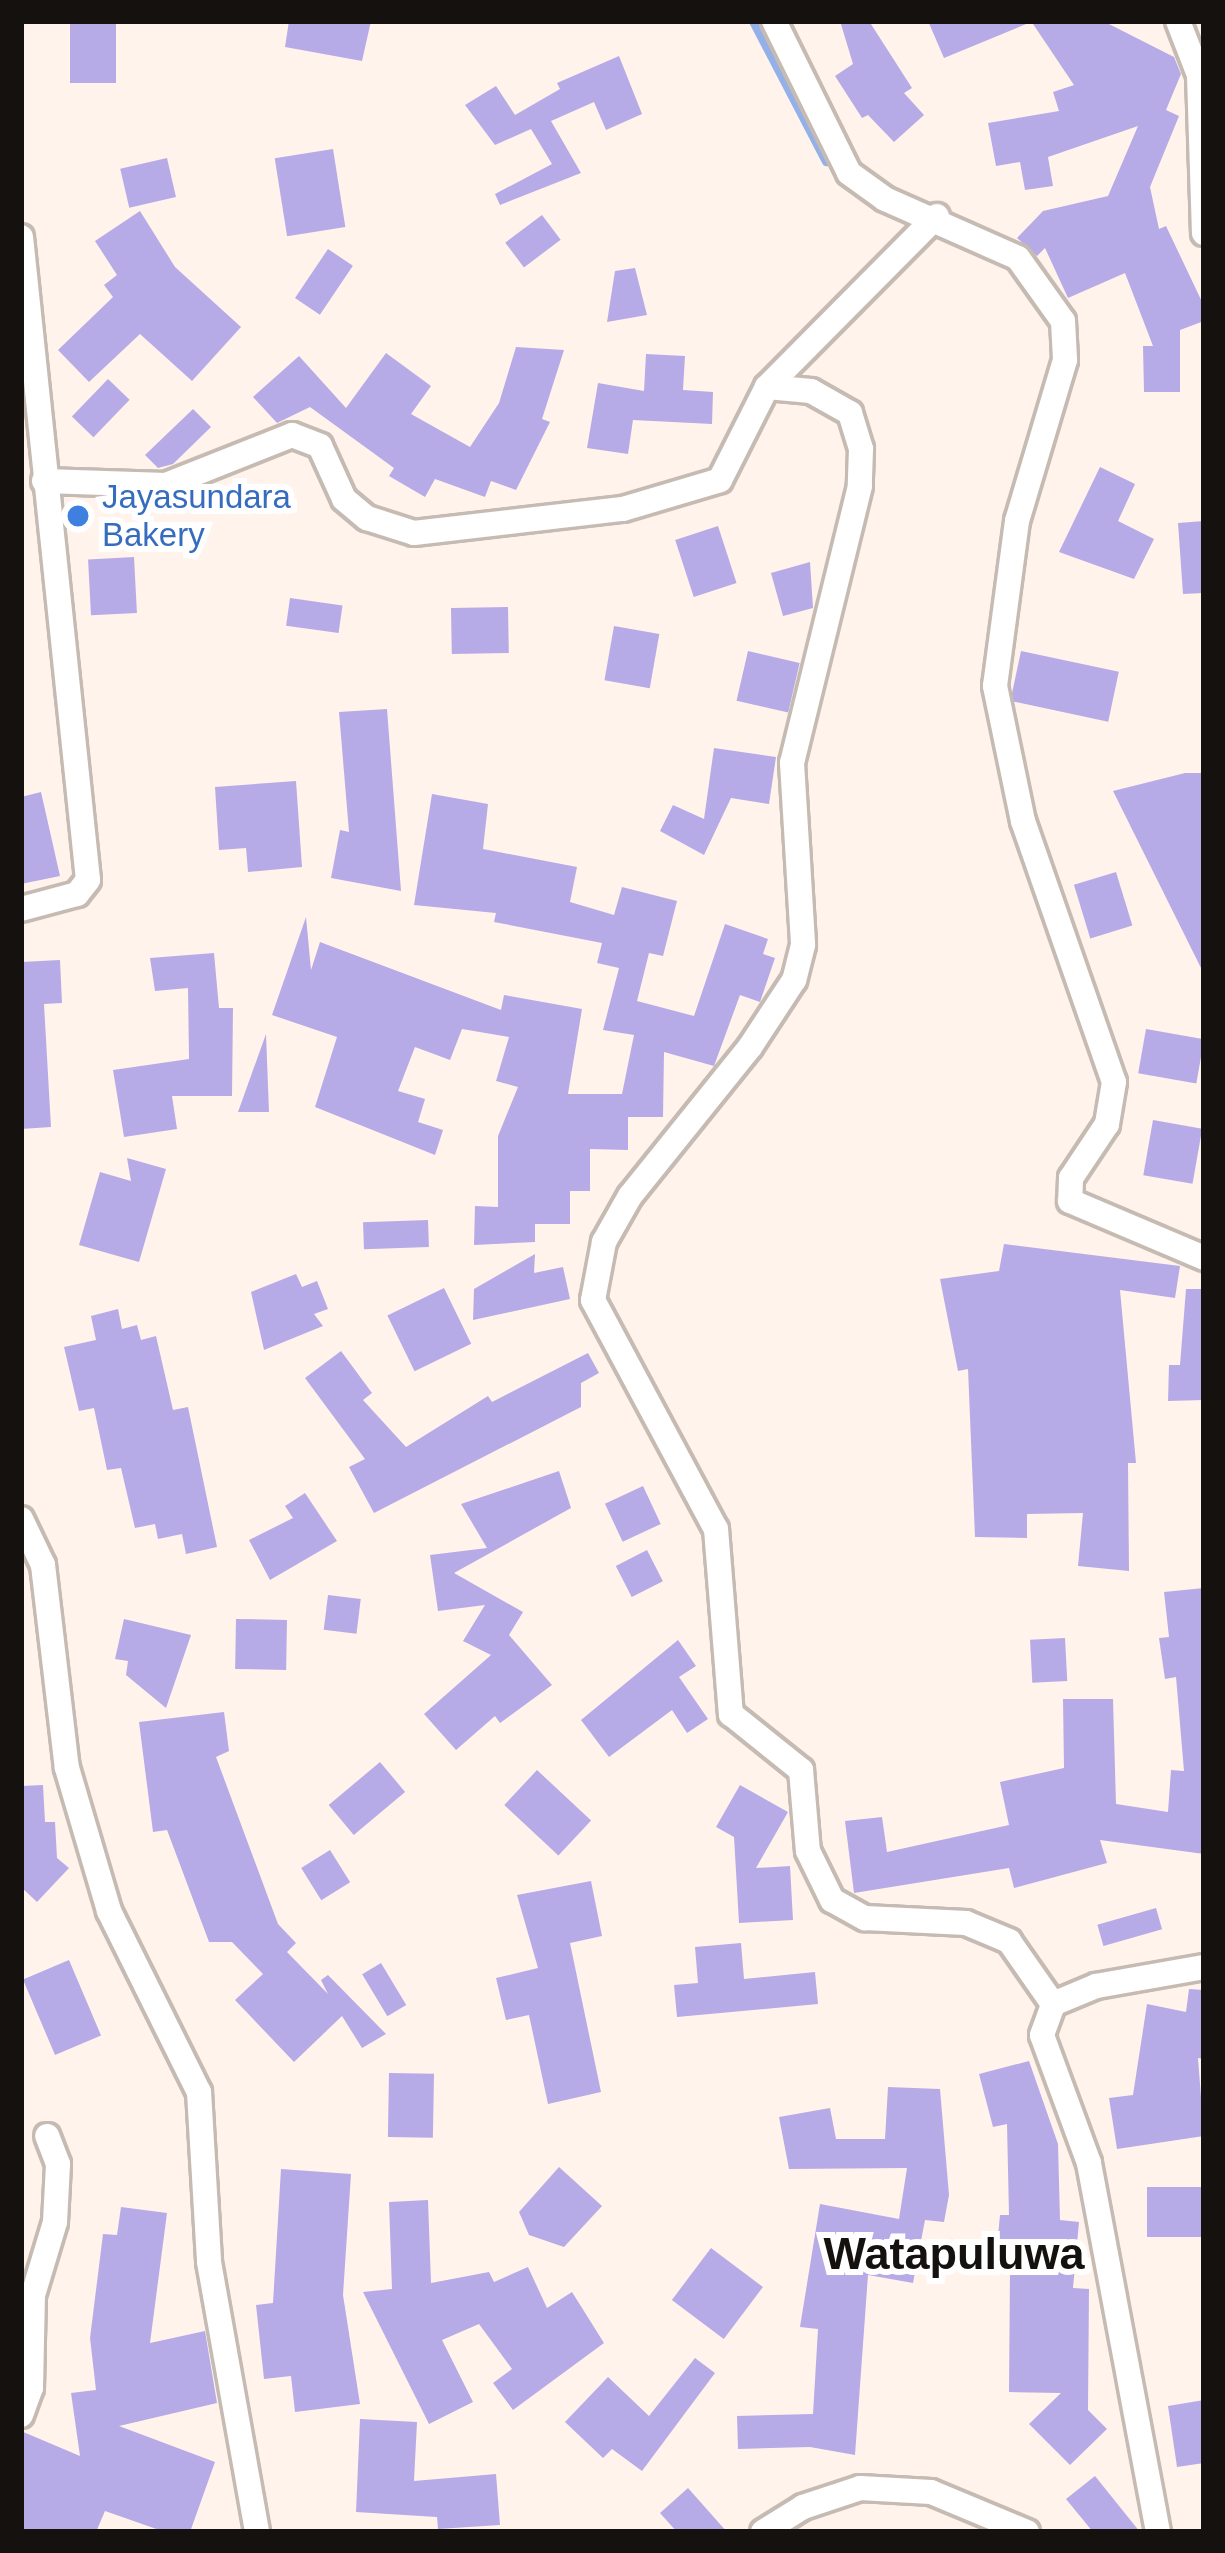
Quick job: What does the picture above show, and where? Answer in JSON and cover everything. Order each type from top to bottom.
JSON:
[{"type":"street","points":[[774,21],[849,173],[884,199],[937,216],[1018,258],[1063,321],[1064,360],[1017,521],[995,686],[1023,821],[1114,1082],[1107,1124],[1071,1178],[1070,1201],[1204,1258]]},
{"type":"street","points":[[1178,21],[1199,75],[1204,233]]},
{"type":"street","points":[[44,481],[166,485],[292,435],[320,446],[344,499],[368,518],[414,533],[623,509],[720,480],[767,387],[937,216]]},
{"type":"street","points":[[21,237],[88,880],[77,894],[21,909]]},
{"type":"street","points":[[767,387],[811,392],[850,413],[861,448],[860,487],[792,763],[803,945],[794,980],[750,1047],[630,1196],[604,1242],[593,1300],[716,1529],[731,1714],[801,1770],[808,1851],[832,1900],[865,1918],[966,1923],[1009,1940],[1053,2004]]},
{"type":"street","points":[[21,1519],[43,1565],[68,1768],[109,1910],[200,2092],[209,2262],[257,2532]]},
{"type":"street","points":[[1158,2532],[1089,2163],[1042,2035],[1053,2004],[1096,1986],[1204,1966]]},
{"type":"street","points":[[21,2415],[32,2388],[33,2295],[55,2222],[58,2164],[47,2136]]},
{"type":"street","points":[[763,2532],[803,2507],[860,2488],[931,2492],[1027,2532]]},
{"type":"building","points":[[70,21],[116,21],[116,83],[70,83]]},
{"type":"building","points":[[289,21],[371,21],[362,61],[285,47]]},
{"type":"building","points":[[840,21],[869,21],[912,88],[904,93],[924,115],[894,142],[868,115],[862,118],[835,76],[853,64]]},
{"type":"building","points":[[928,21],[1031,21],[1031,22],[944,58]]},
{"type":"building","points":[[1031,21],[1103,21],[1174,57],[1181,74],[1166,110],[1179,116],[1150,187],[1159,229],[1166,226],[1204,306],[1204,321],[1180,330],[1180,392],[1144,392],[1143,346],[1153,346],[1125,273],[1068,298],[1045,248],[1037,256],[1017,238],[1043,211],[1108,196],[1138,126],[1048,157],[1053,186],[1025,190],[1020,162],[996,166],[988,123],[1059,111],[1053,92],[1074,85]]},
{"type":"building","points":[[619,56],[642,114],[606,130],[594,102],[551,121],[581,173],[500,205],[495,194],[552,164],[531,129],[495,145],[465,105],[496,86],[515,115],[560,89],[557,83]]},
{"type":"building","points":[[333,149],[345,227],[287,236],[275,158]]},
{"type":"building","points":[[167,158],[176,197],[129,208],[120,169]]},
{"type":"building","points":[[140,211],[175,267],[241,327],[192,381],[140,334],[89,382],[58,350],[113,297],[104,285],[117,275],[95,241]]},
{"type":"building","points":[[542,215],[561,240],[524,267],[505,243]]},
{"type":"building","points":[[328,249],[353,266],[320,315],[295,298]]},
{"type":"building","points":[[635,268],[647,315],[607,322],[615,271]]},
{"type":"building","points":[[516,347],[564,350],[542,419],[550,422],[516,490],[491,481],[485,497],[435,479],[425,497],[389,476],[394,468],[310,407],[277,423],[253,397],[299,356],[346,408],[386,353],[431,386],[411,414],[470,447],[499,403]]},
{"type":"building","points":[[646,354],[685,356],[683,390],[713,392],[712,424],[633,420],[628,454],[587,448],[598,383],[644,391]]},
{"type":"building","points":[[108,379],[130,400],[93,437],[72,416]]},
{"type":"building","points":[[193,409],[211,427],[173,464],[158,468],[145,455]]},
{"type":"building","points":[[1100,467],[1135,484],[1118,521],[1154,539],[1134,579],[1059,552]]},
{"type":"building","points":[[1204,521],[1204,593],[1183,594],[1178,523]]},
{"type":"building","points":[[718,526],[737,583],[694,597],[675,540]]},
{"type":"building","points":[[134,557],[137,613],[91,615],[88,559]]},
{"type":"building","points":[[810,562],[813,608],[783,616],[771,573]]},
{"type":"building","points":[[290,598],[342,605],[339,633],[286,626]]},
{"type":"building","points":[[508,607],[509,653],[452,654],[451,608]]},
{"type":"building","points":[[614,626],[659,634],[650,688],[604,680]]},
{"type":"building","points":[[748,651],[800,663],[788,713],[737,701]]},
{"type":"building","points":[[1021,651],[1119,672],[1108,722],[1010,701]]},
{"type":"building","points":[[387,709],[401,891],[331,878],[340,830],[349,832],[339,712]]},
{"type":"building","points":[[714,748],[776,757],[769,804],[731,798],[704,855],[660,831],[673,805],[704,819]]},
{"type":"building","points":[[1185,773],[1204,773],[1204,974],[1113,791]]},
{"type":"building","points":[[296,781],[302,867],[248,872],[246,848],[219,850],[215,787]]},
{"type":"building","points":[[41,792],[60,876],[21,884],[21,797]]},
{"type":"building","points":[[432,794],[488,804],[483,849],[577,867],[570,902],[614,915],[622,887],[677,901],[663,956],[649,953],[637,1001],[694,1016],[725,924],[768,939],[763,954],[775,958],[760,1002],[740,995],[714,1066],[664,1052],[663,1117],[628,1117],[628,1150],[590,1149],[590,1191],[570,1191],[570,1224],[535,1224],[535,1242],[474,1245],[475,1206],[498,1207],[498,1136],[518,1087],[496,1081],[509,1037],[462,1029],[450,1060],[415,1047],[398,1091],[425,1099],[418,1122],[443,1130],[435,1155],[315,1107],[337,1037],[272,1015],[306,917],[311,970],[320,942],[501,1010],[504,995],[582,1009],[568,1094],[622,1094],[634,1035],[603,1030],[619,968],[597,963],[602,943],[494,922],[496,913],[414,905]]},
{"type":"building","points":[[1116,872],[1132,926],[1090,938],[1074,885]]},
{"type":"building","points":[[214,953],[219,1008],[233,1008],[232,1096],[172,1096],[177,1129],[124,1137],[113,1070],[189,1059],[188,988],[155,991],[150,958]]},
{"type":"building","points":[[60,960],[62,1003],[44,1004],[51,1127],[21,1129],[21,962]]},
{"type":"building","points":[[1146,1029],[1204,1039],[1196,1084],[1138,1073]]},
{"type":"building","points":[[266,1034],[269,1112],[238,1112]]},
{"type":"building","points":[[1153,1120],[1202,1129],[1193,1184],[1143,1175]]},
{"type":"building","points":[[127,1158],[166,1169],[139,1262],[79,1245],[100,1172],[131,1181]]},
{"type":"building","points":[[428,1220],[429,1247],[364,1249],[363,1222]]},
{"type":"building","points":[[1004,1244],[1180,1266],[1175,1298],[1120,1290],[1136,1463],[1128,1463],[1129,1571],[1078,1566],[1083,1513],[1027,1514],[1027,1538],[975,1537],[968,1369],[958,1371],[940,1279],[999,1271]]},
{"type":"building","points":[[535,1254],[534,1273],[563,1267],[570,1299],[473,1320],[474,1289]]},
{"type":"building","points":[[296,1274],[302,1287],[317,1281],[328,1309],[314,1314],[323,1326],[264,1350],[251,1292]]},
{"type":"building","points":[[444,1288],[471,1344],[415,1371],[387,1316]]},
{"type":"building","points":[[1186,1289],[1204,1289],[1204,1400],[1168,1401],[1169,1365],[1180,1365]]},
{"type":"building","points":[[118,1309],[122,1329],[137,1325],[141,1340],[156,1336],[173,1410],[188,1407],[217,1547],[186,1554],[182,1534],[158,1539],[155,1524],[135,1528],[121,1468],[107,1470],[94,1408],[79,1411],[64,1347],[96,1340],[91,1316]]},
{"type":"building","points":[[341,1351],[372,1393],[363,1400],[406,1447],[488,1396],[492,1402],[588,1353],[599,1373],[581,1383],[581,1407],[374,1513],[349,1467],[365,1459],[305,1378]]},
{"type":"building","points":[[559,1471],[571,1508],[454,1573],[523,1612],[509,1635],[552,1685],[500,1723],[495,1716],[456,1750],[424,1714],[491,1655],[463,1641],[485,1605],[438,1611],[430,1555],[487,1548],[461,1504]]},
{"type":"building","points":[[643,1486],[661,1524],[623,1542],[605,1504]]},
{"type":"building","points":[[305,1493],[337,1541],[270,1580],[249,1540],[293,1518],[285,1506]]},
{"type":"building","points":[[647,1550],[663,1581],[632,1597],[616,1566]]},
{"type":"building","points":[[1204,1588],[1204,1854],[1100,1840],[1107,1863],[1014,1888],[1009,1868],[854,1893],[845,1821],[882,1817],[887,1852],[1009,1825],[1000,1782],[1064,1768],[1063,1699],[1113,1699],[1116,1804],[1168,1812],[1171,1770],[1184,1771],[1176,1677],[1165,1679],[1159,1638],[1169,1637],[1164,1592]]},
{"type":"building","points":[[328,1595],[361,1599],[356,1634],[324,1630]]},
{"type":"building","points":[[124,1619],[191,1635],[166,1708],[126,1675],[128,1661],[115,1659]]},
{"type":"building","points":[[236,1619],[287,1620],[286,1670],[235,1669]]},
{"type":"building","points":[[1065,1638],[1067,1681],[1032,1683],[1030,1640]]},
{"type":"building","points":[[678,1640],[696,1666],[679,1677],[708,1719],[687,1733],[672,1710],[609,1757],[581,1720]]},
{"type":"building","points":[[224,1712],[229,1751],[216,1757],[278,1924],[296,1943],[287,1952],[328,1994],[321,1980],[328,1975],[386,2034],[362,2048],[342,2016],[294,2062],[235,2000],[263,1974],[232,1942],[209,1942],[167,1830],[153,1832],[139,1722]]},
{"type":"building","points":[[380,1762],[405,1792],[354,1835],[329,1805]]},
{"type":"building","points":[[537,1770],[591,1820],[558,1856],[504,1805]]},
{"type":"building","points":[[43,1785],[45,1822],[55,1822],[57,1858],[69,1868],[37,1902],[21,1887],[21,1786]]},
{"type":"building","points":[[740,1785],[788,1812],[756,1868],[790,1866],[793,1920],[739,1923],[734,1837],[716,1827]]},
{"type":"building","points":[[330,1850],[350,1882],[321,1900],[301,1868]]},
{"type":"building","points":[[591,1881],[602,1936],[570,1943],[601,2092],[548,2104],[529,2015],[506,2020],[496,1978],[538,1968],[517,1895]]},
{"type":"building","points":[[1156,1908],[1162,1929],[1103,1946],[1097,1925]]},
{"type":"building","points":[[741,1943],[744,1979],[815,1972],[818,2004],[677,2017],[674,1985],[698,1983],[695,1947]]},
{"type":"building","points":[[69,1960],[101,2035],[55,2055],[23,1980]]},
{"type":"building","points":[[381,1963],[406,2005],[387,2016],[362,1974]]},
{"type":"building","points":[[1189,1989],[1204,1990],[1204,2059],[1198,2058],[1204,2136],[1117,2149],[1109,2098],[1133,2095],[1147,2004],[1186,2012]]},
{"type":"building","points":[[1029,2061],[1058,2144],[1060,2220],[1079,2222],[1073,2288],[1089,2289],[1088,2410],[1107,2429],[1070,2465],[1029,2424],[1061,2393],[1009,2392],[1010,2270],[995,2268],[1000,2215],[1009,2215],[1007,2124],[993,2127],[979,2074]]},
{"type":"building","points":[[389,2073],[434,2074],[433,2138],[388,2137]]},
{"type":"building","points":[[888,2087],[940,2089],[949,2195],[944,2222],[925,2220],[913,2283],[868,2275],[855,2455],[810,2447],[738,2449],[737,2416],[813,2414],[818,2329],[800,2327],[820,2204],[899,2219],[907,2168],[789,2169],[779,2117],[830,2108],[836,2139],[885,2139]]},
{"type":"building","points":[[559,2167],[602,2206],[564,2247],[529,2235],[519,2212]]},
{"type":"building","points":[[281,2169],[351,2174],[343,2295],[360,2404],[295,2412],[291,2376],[264,2379],[256,2305],[273,2303]]},
{"type":"building","points":[[1147,2187],[1204,2187],[1204,2237],[1147,2237]]},
{"type":"building","points":[[428,2200],[431,2283],[489,2272],[494,2282],[528,2267],[547,2308],[572,2292],[604,2343],[513,2410],[493,2383],[512,2369],[479,2324],[442,2340],[473,2402],[429,2424],[363,2292],[392,2289],[389,2202]]},
{"type":"building","points":[[121,2207],[167,2213],[150,2343],[205,2331],[217,2403],[119,2426],[215,2462],[190,2532],[165,2532],[105,2511],[96,2532],[21,2532],[21,2431],[80,2456],[71,2393],[96,2390],[90,2338],[103,2234],[117,2235]]},
{"type":"building","points":[[711,2248],[763,2287],[724,2339],[672,2300]]},
{"type":"building","points":[[695,2358],[715,2373],[642,2471],[612,2449],[603,2458],[565,2422],[608,2377],[649,2416]]},
{"type":"building","points":[[1204,2400],[1204,2463],[1177,2467],[1168,2406]]},
{"type":"building","points":[[360,2419],[417,2422],[414,2481],[496,2474],[500,2525],[438,2529],[437,2517],[356,2512]]},
{"type":"building","points":[[1095,2476],[1140,2532],[1093,2532],[1066,2499]]},
{"type":"building","points":[[688,2488],[727,2532],[677,2532],[660,2513]]},
{"type":"waterway","points":[[753,21],[826,161]]},
{"type":"place","name":"Jayasundara Bakery","points":[[78,516]]},
{"type":"district","name":"Watapuluwa","points":[[954,2254]]}]
